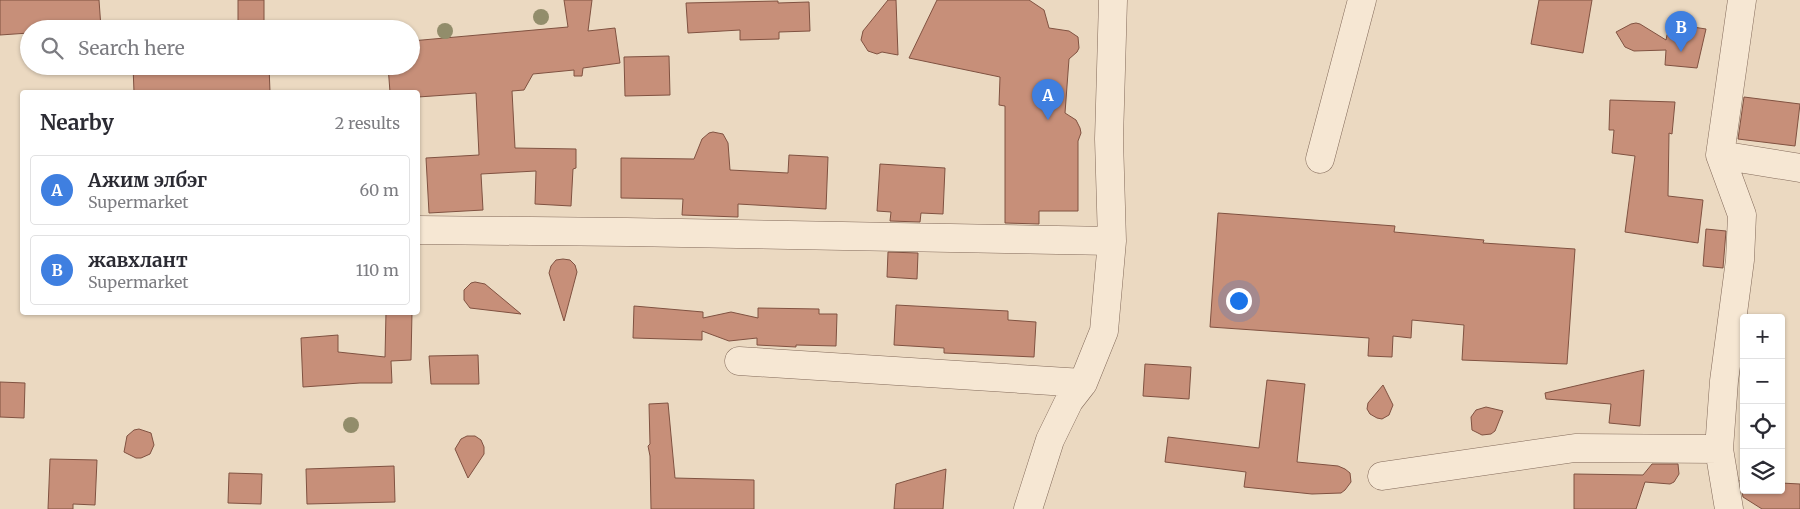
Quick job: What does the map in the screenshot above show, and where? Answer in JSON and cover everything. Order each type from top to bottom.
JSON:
[{"type":"street","points":[[1028,509],[1050,440],[1069,401],[1084,383],[1104,331],[1112,241],[1110,139],[1112,0]]},
{"type":"street","points":[[1320,159],[1362,0]]},
{"type":"street","points":[[1729,509],[1719,449],[1724,381],[1740,260],[1742,215],[1720,155],[1742,0]]},
{"type":"street","points":[[1720,155],[1800,168]]},
{"type":"street","points":[[420,230],[1112,241]]},
{"type":"street","points":[[739,361],[1084,383]]},
{"type":"street","points":[[1382,476],[1575,448],[1719,449]]},
{"type":"building","points":[[0,0],[99,0],[100,20],[20,20],[20,34],[0,35]]},
{"type":"building","points":[[238,0],[264,0],[264,20],[238,20]]},
{"type":"building","points":[[564,0],[592,0],[588,31],[615,28],[620,63],[583,68],[582,76],[574,76],[574,70],[533,74],[524,90],[512,91],[515,148],[576,149],[576,168],[573,169],[571,206],[535,204],[536,171],[481,174],[483,210],[429,213],[426,158],[479,155],[476,93],[420,97],[420,90],[390,90],[389,75],[420,75],[420,40],[568,27]]},
{"type":"building","points":[[888,0],[896,0],[898,55],[882,52],[877,54],[868,51],[861,40],[863,31]]},
{"type":"building","points":[[937,0],[1029,0],[1044,10],[1049,28],[1069,31],[1078,37],[1079,48],[1069,59],[1065,113],[1076,120],[1081,133],[1078,141],[1078,211],[1039,211],[1039,224],[1005,223],[1005,106],[999,105],[1000,77],[909,58]]},
{"type":"building","points":[[1539,0],[1592,0],[1583,53],[1531,44]]},
{"type":"building","points":[[778,1],[778,3],[809,2],[810,31],[779,32],[779,39],[740,40],[740,30],[688,33],[686,3]]},
{"type":"building","points":[[1636,23],[1666,40],[1673,24],[1706,29],[1697,68],[1665,65],[1666,50],[1634,51],[1625,47],[1616,32]]},
{"type":"building","points":[[669,56],[670,95],[625,96],[624,57]]},
{"type":"building","points":[[133,75],[269,75],[270,90],[134,90]]},
{"type":"building","points":[[1744,97],[1800,104],[1795,146],[1738,139]]},
{"type":"building","points":[[1610,100],[1675,102],[1672,134],[1669,133],[1668,196],[1703,200],[1698,243],[1625,232],[1635,156],[1612,153],[1614,130],[1609,130]]},
{"type":"building","points":[[713,132],[723,134],[728,143],[730,170],[788,173],[789,155],[828,157],[826,209],[738,204],[738,217],[682,215],[683,199],[621,198],[621,158],[694,159],[702,139]]},
{"type":"building","points":[[880,164],[945,168],[943,214],[921,213],[920,222],[890,221],[891,212],[877,211]]},
{"type":"building","points":[[1218,213],[1395,226],[1394,232],[1484,240],[1483,243],[1575,249],[1567,364],[1462,360],[1464,325],[1412,320],[1411,338],[1393,336],[1392,357],[1368,356],[1369,338],[1210,327]]},
{"type":"building","points":[[1706,229],[1726,231],[1723,268],[1703,266]]},
{"type":"building","points":[[888,252],[918,253],[917,279],[887,277]]},
{"type":"building","points":[[556,260],[570,260],[575,265],[577,272],[564,321],[549,273],[551,266]]},
{"type":"building","points":[[471,283],[485,284],[521,314],[470,308],[464,300],[464,290]]},
{"type":"building","points":[[896,305],[1008,311],[1008,320],[1036,322],[1034,357],[944,353],[944,348],[894,345]]},
{"type":"building","points":[[634,306],[703,312],[703,318],[731,312],[758,318],[758,308],[819,309],[819,314],[837,314],[836,346],[796,345],[796,347],[757,345],[757,338],[729,341],[702,331],[702,340],[633,338]]},
{"type":"building","points":[[386,315],[412,315],[411,360],[391,361],[392,383],[303,387],[301,338],[338,335],[338,352],[385,357]]},
{"type":"building","points":[[478,355],[479,384],[431,384],[429,356]]},
{"type":"building","points":[[1145,364],[1191,367],[1189,399],[1143,396]]},
{"type":"building","points":[[1644,370],[1640,426],[1609,423],[1611,404],[1546,399],[1545,393]]},
{"type":"building","points":[[1267,380],[1305,384],[1297,462],[1338,466],[1345,469],[1350,473],[1351,482],[1341,493],[1312,494],[1244,487],[1246,472],[1165,462],[1168,437],[1259,448]]},
{"type":"building","points":[[0,382],[25,383],[24,418],[0,417]]},
{"type":"building","points":[[1383,385],[1393,405],[1389,415],[1382,419],[1370,414],[1367,409],[1368,403]]},
{"type":"building","points":[[668,403],[675,478],[754,480],[754,509],[651,509],[650,456],[648,446],[650,444],[649,404]]},
{"type":"building","points":[[1486,407],[1503,411],[1495,431],[1491,434],[1482,435],[1472,430],[1471,417],[1476,410]]},
{"type":"building","points":[[139,429],[151,433],[154,445],[150,454],[136,458],[124,452],[127,436],[134,430]]},
{"type":"building","points":[[467,436],[475,436],[481,440],[484,447],[484,454],[468,478],[455,449],[461,439]]},
{"type":"building","points":[[50,459],[97,460],[95,505],[73,504],[73,509],[48,509]]},
{"type":"building","points":[[1652,464],[1678,464],[1679,474],[1674,482],[1670,484],[1645,482],[1636,509],[1574,509],[1574,474],[1643,475]]},
{"type":"building","points":[[394,466],[395,502],[307,504],[306,469]]},
{"type":"building","points":[[946,469],[943,509],[894,509],[896,484]]},
{"type":"building","points":[[229,473],[262,474],[261,504],[228,503]]},
{"type":"building","points":[[1785,483],[1800,484],[1800,509],[1762,509],[1743,497],[1742,494],[1785,494]]},
{"type":"place","name":"жавхлант","points":[[1681,52]]},
{"type":"place","name":"Ажим элбэг","points":[[1048,120]]}]
